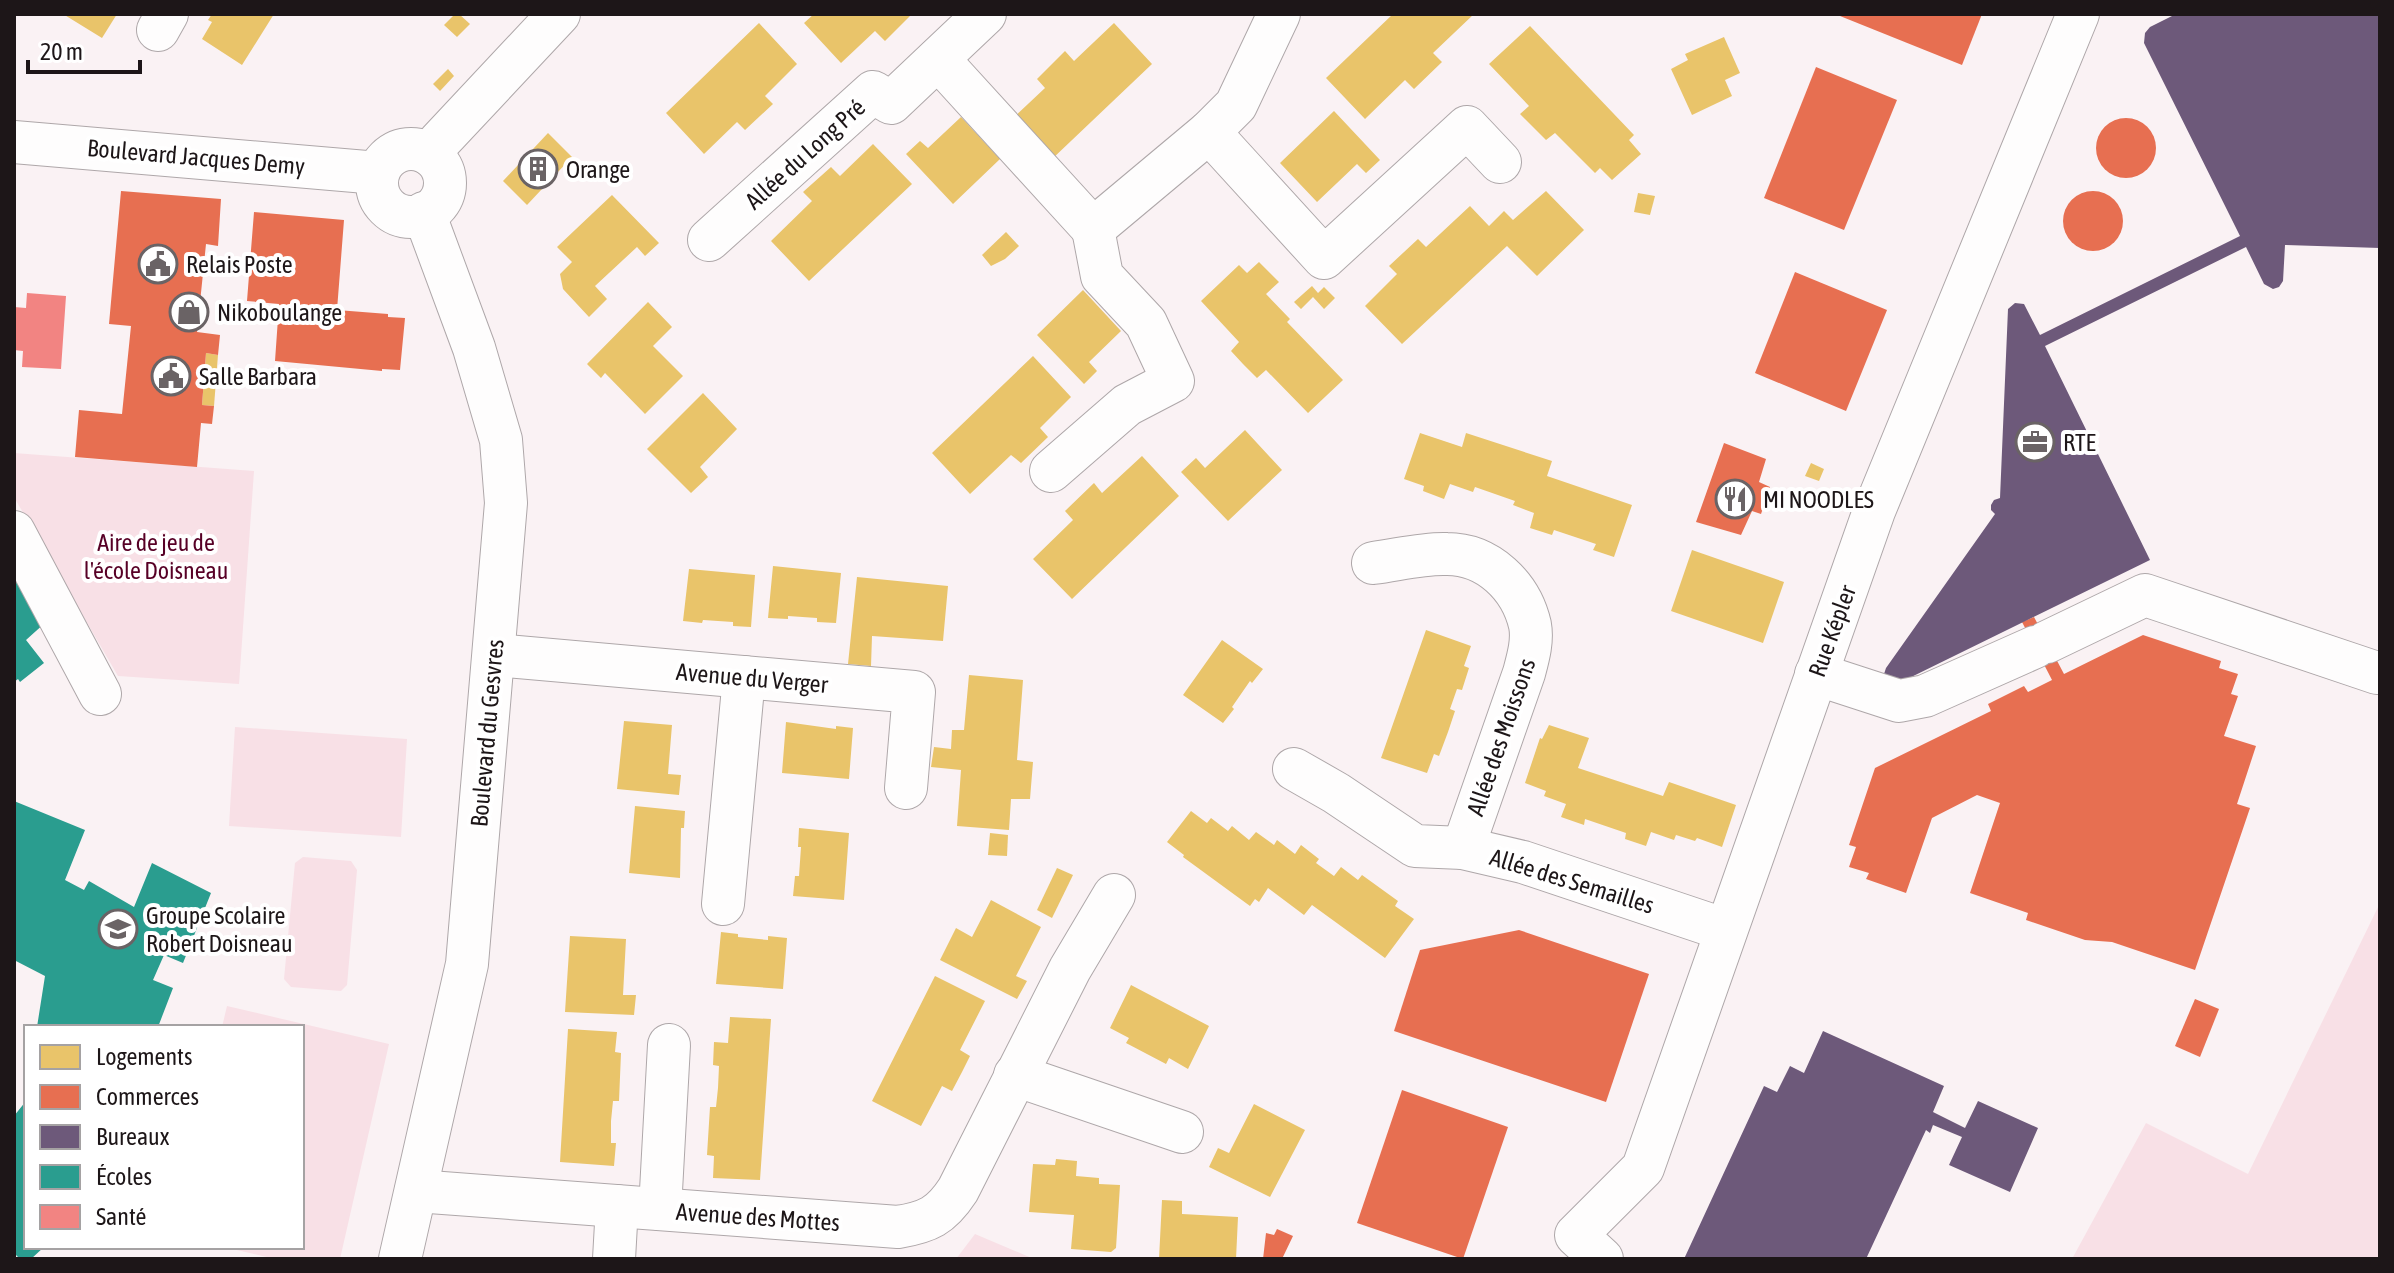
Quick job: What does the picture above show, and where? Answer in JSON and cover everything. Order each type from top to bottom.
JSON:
[{"type":"street","points":[[432,156],[439,142],[559,14]]},
{"type":"street","name":"Allée du Long Pré","points":[[709,240],[873,92],[891,103],[985,14]]},
{"type":"street","points":[[1093,229],[1209,132],[1236,105],[1279,14]]},
{"type":"street","name":"Rue Képler","points":[[1589,1247],[1643,1168],[1874,511],[2078,14]]},
{"type":"street","points":[[938,59],[1093,229],[1102,276],[1146,323],[1173,381],[1127,405],[1051,471]]},
{"type":"street","points":[[1209,132],[1324,258],[1467,127],[1500,162]]},
{"type":"street","name":"Boulevard Jacques Demy","points":[[14,142],[378,173]]},
{"type":"street","points":[[416,149],[432,156],[439,164],[445,184],[438,203],[424,213],[411,217],[386,206],[378,190],[378,173],[389,156],[397,151],[416,149]]},
{"type":"street","name":"Boulevard du Gesvres","points":[[400,1259],[467,964],[506,503],[501,440],[474,348],[424,213]]},
{"type":"street","points":[[14,532],[100,694]]},
{"type":"street","name":"Allée des Moissons","points":[[1373,563],[1448,553],[1476,560],[1500,572],[1519,596],[1530,626],[1531,650],[1463,848]]},
{"type":"street","points":[[1816,674],[1899,701],[1925,696],[2145,595],[2377,673]]},
{"type":"street","name":"Avenue du Verger","points":[[495,655],[914,692],[906,788]]},
{"type":"street","points":[[723,904],[744,677]]},
{"type":"street","name":"Allée des Semailles","points":[[1294,769],[1415,846],[1463,848],[1523,862],[1726,930]]},
{"type":"street","name":"Avenue des Mottes","points":[[416,1191],[898,1227],[934,1217],[946,1208],[958,1190],[1070,969],[1114,895]]},
{"type":"street","points":[[660,1209],[669,1045]]},
{"type":"street","points":[[1015,1075],[1182,1132]]},
{"type":"street","points":[[614,1259],[617,1206]]},
{"type":"green space","name":"Aire de jeu de l'école Doisneau","points":[[14,453],[254,471],[239,684],[118,676],[14,497]]},
{"type":"green space","points":[[235,727],[407,739],[401,837],[229,826]]},
{"type":"green space","points":[[303,857],[351,861],[357,870],[347,985],[341,991],[291,987],[284,979],[295,863]]},
{"type":"green space","points":[[2380,903],[2380,1259],[2072,1259],[2146,1123],[2248,1174]]},
{"type":"green space","points":[[227,1006],[389,1044],[340,1259],[275,1259],[232,1249],[304,1249],[304,1025],[222,1025]]},
{"type":"green space","points":[[975,1234],[1034,1259],[956,1259]]},
{"type":"building: Logements","points":[[63,14],[117,14],[102,38]]},
{"type":"building: Logements","points":[[212,14],[274,14],[242,65],[202,39],[212,22],[208,20]]},
{"type":"building: Logements","points":[[455,14],[470,24],[457,37],[444,25]]},
{"type":"building: Logements","points":[[814,14],[912,14],[885,41],[875,31],[841,63],[804,23]]},
{"type":"building: Logements","points":[[1393,14],[1474,14],[1433,53],[1442,62],[1414,89],[1405,80],[1365,119],[1326,78]]},
{"type":"building: Logements","points":[[759,23],[797,64],[765,96],[773,104],[745,130],[737,122],[704,154],[666,113]]},
{"type":"building: Logements","points":[[1114,23],[1152,64],[1051,160],[1012,119],[1045,88],[1037,79],[1065,51],[1074,61]]},
{"type":"building: Logements","points":[[1530,26],[1634,135],[1629,140],[1641,154],[1612,180],[1600,168],[1595,173],[1555,133],[1546,140],[1520,114],[1529,106],[1489,64]]},
{"type":"building: Logements","points":[[1724,37],[1740,73],[1725,80],[1732,96],[1692,115],[1671,69],[1688,60],[1685,54]]},
{"type":"building: Logements","points":[[448,69],[454,76],[440,91],[433,84]]},
{"type":"building: Logements","points":[[1334,111],[1380,160],[1366,173],[1357,164],[1317,202],[1280,163]]},
{"type":"building: Logements","points":[[961,117],[1000,159],[953,204],[906,154],[920,141],[928,148]]},
{"type":"building: Logements","name":"Orange","points":[[548,133],[572,157],[527,205],[503,181]]},
{"type":"building: Logements","points":[[873,144],[912,184],[809,281],[771,241],[812,201],[803,192],[831,167],[840,176]]},
{"type":"building: Logements","points":[[1546,191],[1584,230],[1537,276],[1507,246],[1402,344],[1365,306],[1397,274],[1389,266],[1418,239],[1426,247],[1470,206],[1489,226],[1504,211],[1513,220]]},
{"type":"building: Logements","points":[[1638,193],[1655,196],[1650,215],[1634,212]]},
{"type":"building: Logements","points":[[612,195],[659,243],[645,256],[637,247],[595,286],[607,299],[589,317],[563,289],[560,274],[572,262],[557,247]]},
{"type":"building: Logements","points":[[1006,232],[1019,246],[1005,259],[991,266],[982,255]]},
{"type":"building: Logements","points":[[1259,262],[1279,282],[1266,294],[1290,319],[1287,322],[1343,380],[1308,413],[1266,370],[1257,378],[1243,364],[1231,351],[1239,342],[1201,301],[1239,265],[1247,273]]},
{"type":"building: Logements","points":[[1312,286],[1318,293],[1324,287],[1335,298],[1324,309],[1313,297],[1301,309],[1294,302]]},
{"type":"building: Logements","points":[[1083,290],[1121,331],[1089,362],[1097,371],[1084,384],[1037,335]]},
{"type":"building: Logements","points":[[648,302],[672,327],[653,346],[683,376],[645,414],[605,373],[601,378],[587,364]]},
{"type":"building: Logements","points":[[206,353],[218,355],[214,406],[202,405]]},
{"type":"building: Logements","points":[[1033,356],[1071,397],[1040,428],[1048,437],[1021,463],[1011,455],[970,494],[932,453]]},
{"type":"building: Logements","points":[[703,393],[737,429],[700,467],[708,477],[691,493],[647,449]]},
{"type":"building: Logements","points":[[1245,430],[1282,470],[1228,521],[1181,472],[1196,458],[1205,468]]},
{"type":"building: Logements","points":[[1420,433],[1462,447],[1466,433],[1552,461],[1547,476],[1632,505],[1614,557],[1593,550],[1596,544],[1554,530],[1552,535],[1530,528],[1534,513],[1513,505],[1515,501],[1475,487],[1473,492],[1450,484],[1444,499],[1423,491],[1424,486],[1404,479]]},
{"type":"building: Logements","points":[[1142,456],[1179,496],[1072,599],[1033,559],[1073,520],[1065,511],[1094,483],[1102,493]]},
{"type":"building: Logements","points":[[1811,463],[1824,469],[1819,481],[1805,476]]},
{"type":"building: Logements","points":[[1692,550],[1784,582],[1763,643],[1671,611]]},
{"type":"building: Logements","points":[[773,566],[841,573],[836,623],[817,622],[817,618],[768,618]]},
{"type":"building: Logements","points":[[689,569],[755,575],[751,627],[733,626],[733,622],[683,621]]},
{"type":"building: Logements","points":[[857,577],[948,586],[943,641],[872,636],[871,666],[848,664]]},
{"type":"building: Logements","points":[[1426,630],[1471,646],[1464,666],[1469,668],[1462,690],[1457,689],[1450,709],[1455,711],[1448,732],[1439,756],[1434,754],[1427,773],[1381,758]]},
{"type":"building: Logements","points":[[1222,640],[1263,669],[1252,683],[1250,681],[1223,723],[1183,695]]},
{"type":"building: Logements","points":[[969,675],[1023,680],[1017,760],[1033,762],[1030,799],[1011,799],[1009,830],[957,826],[961,770],[931,767],[934,747],[951,749],[952,730],[964,730]]},
{"type":"building: Logements","points":[[624,721],[672,725],[668,774],[681,775],[679,795],[617,789]]},
{"type":"building: Logements","points":[[786,722],[836,729],[836,726],[853,728],[849,779],[782,773]]},
{"type":"building: Logements","points":[[1549,725],[1589,738],[1578,768],[1663,796],[1669,782],[1736,805],[1722,847],[1697,838],[1695,841],[1676,835],[1674,840],[1651,832],[1646,846],[1625,839],[1626,833],[1585,819],[1584,825],[1561,817],[1566,804],[1544,796],[1546,791],[1525,783],[1540,738]]},
{"type":"building: Logements","points":[[635,806],[685,811],[684,828],[681,828],[680,878],[629,873]]},
{"type":"building: Logements","points":[[1191,811],[1207,823],[1211,818],[1228,831],[1232,826],[1249,840],[1256,832],[1274,845],[1277,840],[1295,854],[1301,845],[1319,859],[1316,863],[1334,876],[1341,867],[1358,880],[1362,875],[1398,901],[1395,906],[1414,919],[1385,958],[1312,905],[1304,915],[1268,888],[1259,902],[1255,899],[1250,906],[1167,842]]},
{"type":"building: Logements","points":[[799,828],[849,833],[844,900],[793,896],[795,876],[799,876]]},
{"type":"building: Logements","points":[[990,833],[1008,835],[1007,856],[988,855]]},
{"type":"building: Logements","points":[[1057,868],[1073,875],[1052,918],[1037,910]]},
{"type":"building: Logements","points":[[991,900],[1041,927],[1016,976],[1027,981],[1017,999],[940,960],[956,928],[972,937]]},
{"type":"building: Logements","points":[[721,932],[768,940],[768,936],[787,938],[783,989],[716,984]]},
{"type":"building: Logements","points":[[570,936],[626,939],[623,995],[636,995],[634,1015],[565,1012]]},
{"type":"building: Logements","points":[[935,976],[985,1001],[960,1050],[970,1056],[962,1072],[952,1091],[942,1086],[921,1126],[872,1101]]},
{"type":"building: Logements","points":[[1131,985],[1209,1026],[1188,1069],[1169,1058],[1166,1064],[1126,1043],[1129,1038],[1110,1028]]},
{"type":"building: Logements","points":[[730,1017],[771,1019],[760,1180],[713,1178],[714,1156],[707,1155],[710,1107],[716,1107],[718,1088],[719,1066],[713,1065],[714,1042],[728,1043]]},
{"type":"building: Logements","points":[[568,1029],[617,1032],[615,1052],[621,1053],[619,1101],[613,1101],[611,1121],[611,1143],[616,1143],[614,1166],[560,1162]]},
{"type":"building: Logements","points":[[1254,1104],[1305,1130],[1270,1197],[1209,1167],[1218,1148],[1229,1153]]},
{"type":"building: Logements","points":[[1056,1159],[1077,1161],[1076,1176],[1099,1178],[1099,1184],[1120,1185],[1116,1248],[1111,1252],[1071,1249],[1074,1215],[1029,1212],[1033,1164],[1055,1165]]},
{"type":"building: Logements","points":[[1162,1200],[1182,1201],[1182,1214],[1238,1217],[1236,1259],[1159,1259]]},
{"type":"building: Commerces","points":[[1835,14],[1982,14],[1962,65]]},
{"type":"building: Commerces","points":[[1816,67],[1897,100],[1844,230],[1764,198]]},
{"type":"building: Commerces","points":[[2126,118],[2138,120],[2147,127],[2154,136],[2154,160],[2147,169],[2138,176],[2126,178],[2114,176],[2105,169],[2098,160],[2096,148],[2098,136],[2105,127],[2114,120]]},
{"type":"building: Commerces","points":[[121,191],[221,199],[218,246],[206,244],[197,332],[220,335],[218,355],[206,353],[202,405],[214,406],[212,424],[201,423],[197,467],[75,457],[79,410],[122,414],[131,326],[109,324]]},
{"type":"building: Commerces","points":[[2093,191],[2105,193],[2114,200],[2121,209],[2121,233],[2114,242],[2105,249],[2093,251],[2081,249],[2072,242],[2065,233],[2063,221],[2065,209],[2072,200],[2081,193]]},
{"type":"building: Commerces","points":[[254,212],[344,220],[337,310],[405,318],[400,370],[275,361],[279,304],[247,301]]},
{"type":"building: Commerces","points":[[1795,272],[1887,310],[1846,411],[1755,373]]},
{"type":"building: Commerces","name":"MI NOODLES","points":[[1724,443],[1766,459],[1759,482],[1770,487],[1761,514],[1752,511],[1741,535],[1696,522]]},
{"type":"building: Commerces","points":[[2034,617],[2064,674],[2143,635],[2221,661],[2219,668],[2238,674],[2231,694],[2238,696],[2224,736],[2256,746],[2237,804],[2250,808],[2195,970],[2112,942],[2085,940],[2026,920],[2028,913],[1970,893],[2000,803],[1977,795],[1932,818],[1906,893],[1866,879],[1869,873],[1849,867],[1856,847],[1849,845],[1875,768],[1991,711],[1988,704],[2024,686],[2028,692],[2052,680],[2022,622]]},
{"type":"building: Commerces","points":[[1519,930],[1649,974],[1606,1102],[1394,1031],[1420,950]]},
{"type":"building: Commerces","points":[[2195,999],[2219,1009],[2200,1057],[2175,1046]]},
{"type":"building: Commerces","points":[[1402,1090],[1508,1127],[1463,1259],[1357,1223]]},
{"type":"building: Commerces","points":[[1277,1229],[1293,1236],[1282,1259],[1263,1259],[1266,1233],[1274,1235]]},
{"type":"building: Bureaux","points":[[2176,14],[2380,14],[2380,248],[2285,245],[2283,281],[2273,289],[2264,284],[2246,247],[2045,346],[2150,560],[1897,684],[1884,674],[1886,668],[1995,514],[1991,505],[2000,498],[2008,309],[2015,303],[2024,304],[2040,335],[2240,236],[2144,43],[2145,33],[2150,27]]},
{"type":"building: Bureaux","points":[[1823,1031],[1944,1086],[1933,1112],[1965,1128],[1978,1101],[2038,1128],[2010,1192],[1949,1165],[1962,1137],[1933,1125],[1930,1133],[1926,1130],[1866,1259],[1684,1259],[1764,1086],[1777,1092],[1790,1066],[1804,1073]]},
{"type":"building: Écoles","points":[[14,567],[46,622],[26,640],[44,663],[20,682],[18,679],[14,682]]},
{"type":"building: Écoles","points":[[14,801],[85,830],[65,880],[84,890],[89,881],[134,907],[152,863],[211,893],[183,963],[164,955],[153,980],[173,988],[159,1025],[37,1025],[45,976],[14,960]]},
{"type":"building: Écoles","points":[[24,1104],[24,1249],[42,1249],[31,1259],[20,1259],[14,1253],[14,1116]]},
{"type":"building: Santé","points":[[27,293],[66,296],[61,369],[22,367],[23,351],[14,350],[14,307],[26,308]]},
{"type":"place","name":"Orange","points":[[538,169]]},
{"type":"place","name":"Relais Poste","points":[[158,264]]},
{"type":"place","name":"Nikoboulange","points":[[189,312]]},
{"type":"place","name":"Salle Barbara","points":[[171,376]]},
{"type":"place","name":"RTE","points":[[2035,442]]},
{"type":"place","name":"MI NOODLES","points":[[1735,499]]},
{"type":"place","name":"Groupe Scolaire Robert Doisneau","points":[[118,929]]}]
